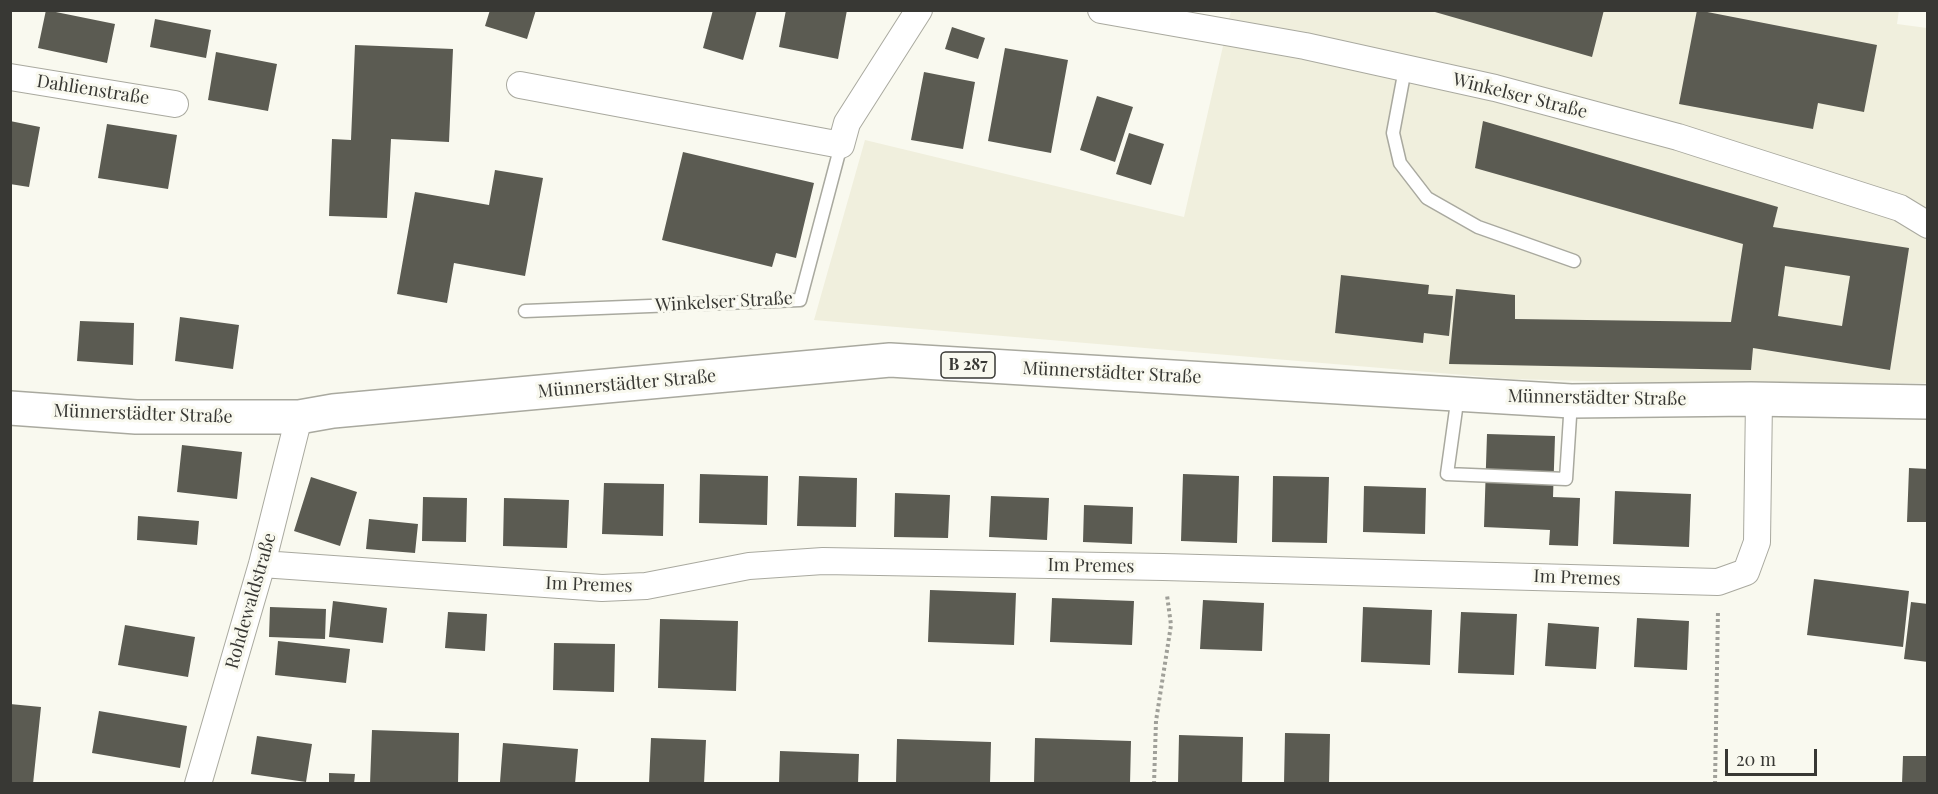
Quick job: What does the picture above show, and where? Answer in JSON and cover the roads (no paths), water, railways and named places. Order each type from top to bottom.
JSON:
[{"type":"main road","name":"Münnerstädter Straße","points":[[10,408],[136,417],[300,417],[333,411],[890,360],[1571,402],[1760,400],[1928,402]]},
{"type":"street","name":"Winkelser Straße","points":[[841,145],[847,123],[920,10]]},
{"type":"street","name":"Winkelser Straße","points":[[1101,10],[1305,46],[1495,88],[1678,137],[1900,208],[1928,225]]},
{"type":"street","name":"Dahlienstraße","points":[[10,77],[175,104]]},
{"type":"street","points":[[520,85],[841,145]]},
{"type":"street","name":"Im Premes","points":[[262,564],[602,588],[646,586],[749,566],[823,561],[1163,567],[1719,582],[1746,572],[1756,542],[1760,400]]},
{"type":"street","name":"Rohdewaldstraße","points":[[198,783],[262,564],[300,417]]},
{"type":"lane","points":[[1405,69],[1393,133],[1400,163],[1427,198],[1478,227],[1574,261]]},
{"type":"lane","name":"Winkelser Straße","points":[[525,311],[800,300],[841,145]]},
{"type":"lane","points":[[1458,394],[1448,474],[1566,479],[1571,402]]}]
